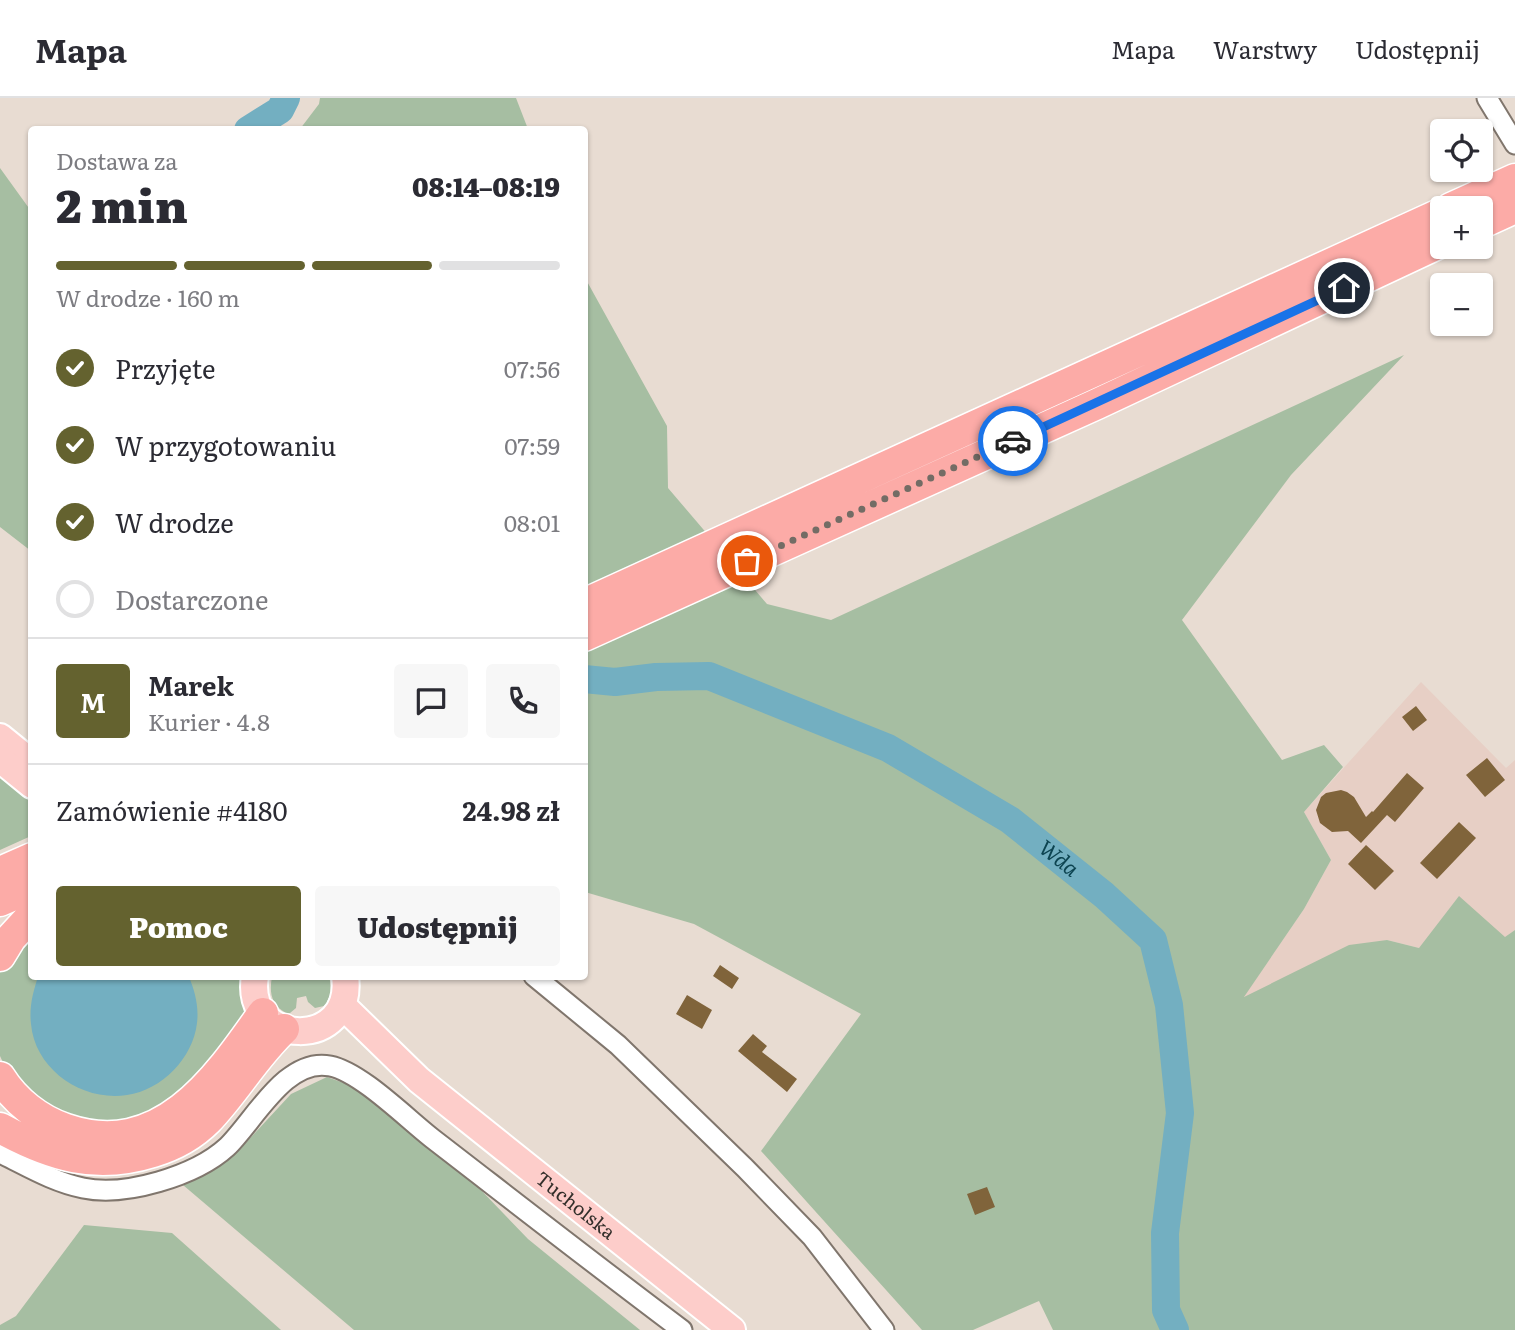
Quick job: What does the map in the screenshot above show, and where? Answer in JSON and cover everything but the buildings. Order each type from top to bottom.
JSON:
[{"type":"highway","points":[[588,634],[776,533],[1430,219]]},
{"type":"highway","points":[[588,603],[776,533],[1097,404],[1430,248]]},
{"type":"highway","points":[[0,872],[28,860]]},
{"type":"highway","points":[[0,901],[28,889]]},
{"type":"highway","points":[[0,956],[11,938],[28,919]]},
{"type":"highway","points":[[0,1077],[24,1106],[61,1128],[99,1136],[138,1132],[172,1117],[187,1105],[242,1042],[273,1021]]},
{"type":"highway","points":[[0,1128],[42,1148],[78,1159],[122,1161],[163,1149],[188,1136],[206,1122],[273,1021]]},
{"type":"main road","points":[[0,737],[28,760]]},
{"type":"main road","points":[[0,759],[28,782]]},
{"type":"main road","points":[[255,980],[254,994],[273,1021],[296,1032],[309,1031],[334,1015],[346,991],[345,980]]},
{"type":"main road","name":"Tucholska","points":[[334,1015],[345,1033],[419,1080],[732,1330]]},
{"type":"street","points":[[1487,98],[1515,144]]},
{"type":"street","points":[[539,980],[618,1045],[745,1168],[812,1237],[884,1330]]},
{"type":"street","points":[[0,1153],[57,1181],[86,1189],[127,1188],[186,1174],[225,1149],[284,1080],[303,1069],[329,1066],[357,1078],[468,1167],[682,1330]]},
{"type":"shaded area","points":[[1421,682],[1506,768],[1515,760],[1515,930],[1506,937],[1419,948],[1387,940],[1243,998],[1304,909],[1331,860],[1304,812]]},
{"type":"green space","points":[[320,98],[516,98],[527,126],[302,126],[319,104]]},
{"type":"green space","points":[[0,168],[28,207],[28,549],[0,527]]},
{"type":"green space","points":[[588,283],[667,426],[668,488],[767,604],[831,620],[1404,355],[1291,475],[1182,620],[1282,760],[1324,745],[1343,767],[1304,812],[1331,860],[1304,909],[1244,997],[1349,945],[1387,940],[1419,948],[1459,896],[1505,937],[1515,930],[1515,1330],[1053,1330],[1039,1301],[973,1330],[922,1330],[761,1151],[861,1014],[694,924],[588,893]]},
{"type":"green space","points":[[0,768],[28,798],[28,837],[0,850]]},
{"type":"green space","points":[[28,930],[28,980],[244,980],[244,1021],[225,1051],[154,1116],[108,1126],[54,1116],[6,1069],[0,1056],[0,971],[10,951]]},
{"type":"green space","points":[[272,980],[330,980],[331,988],[324,1006],[315,1008],[306,996],[297,998],[296,1008],[286,1013],[272,998]]},
{"type":"green space","points":[[327,1077],[366,1091],[451,1159],[528,1239],[640,1330],[354,1330],[183,1185],[240,1149],[291,1094]]},
{"type":"green space","points":[[84,1225],[172,1233],[281,1330],[0,1330],[0,1325],[16,1316]]},
{"type":"water","points":[[37,980],[190,980],[196,999],[197,1023],[189,1048],[174,1070],[152,1087],[140,1092],[110,1096],[78,1088],[52,1069],[34,1041],[31,1024],[33,994]]},
{"type":"waterway","name":"Wda","points":[[254,126],[280,110],[286,98]]},
{"type":"waterway","name":"Wda","points":[[588,679],[615,682],[656,677],[709,676],[888,748],[1010,820],[1104,895],[1153,940],[1169,1005],[1180,1113],[1165,1233],[1166,1310],[1175,1330]]},
{"type":"way so far","points":[[747,561],[1013,441]]},
{"type":"route","points":[[1013,441],[1344,288]]}]
